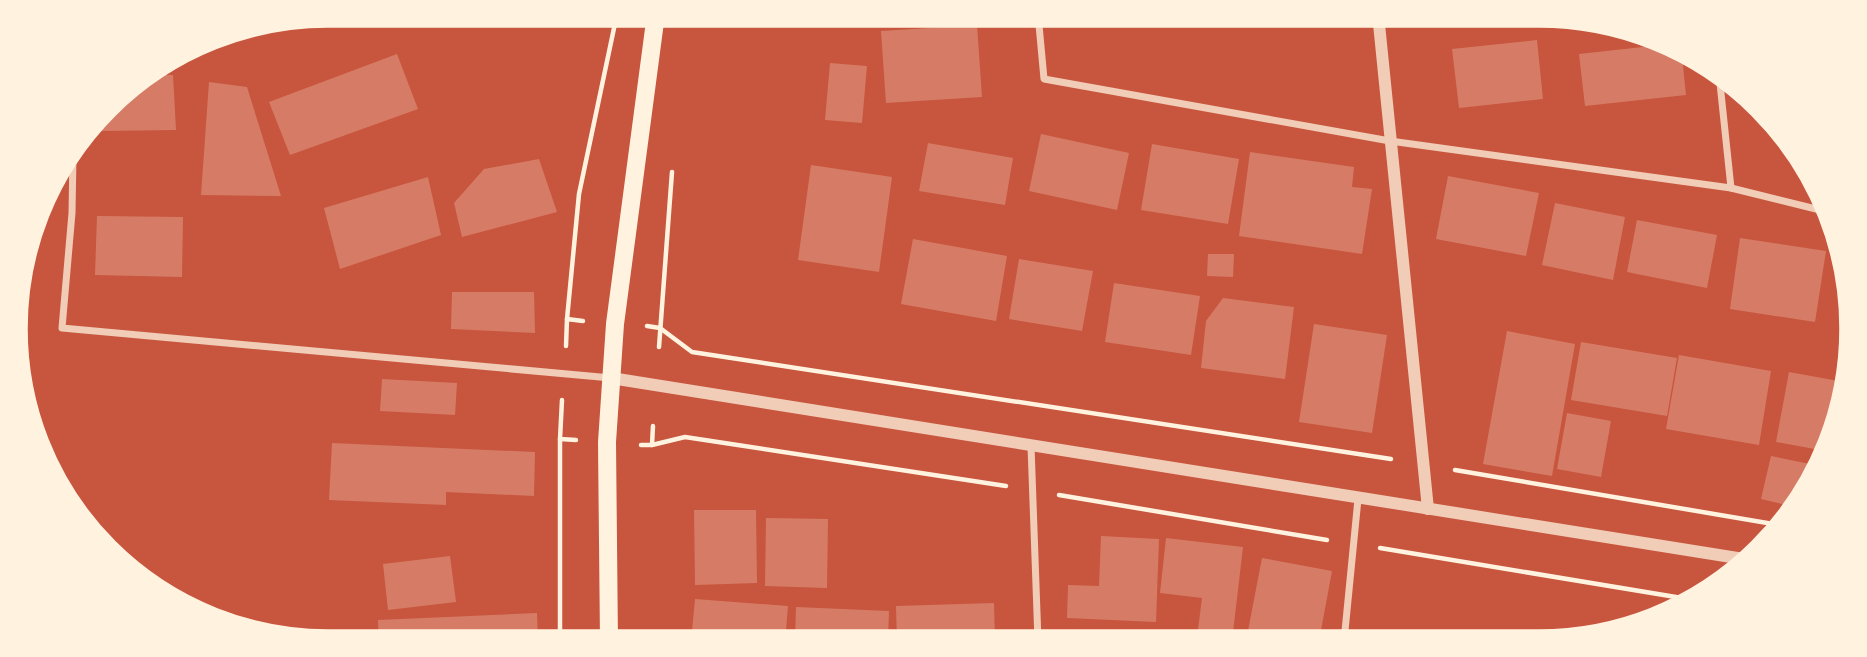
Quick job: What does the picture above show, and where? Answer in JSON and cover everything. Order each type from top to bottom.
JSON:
[{"type":"main road","points":[[609,631],[607,442],[615,324],[654,26]]},
{"type":"street","points":[[1039,26],[1044,79],[1390,141],[1731,188],[1816,209]]},
{"type":"street","points":[[1379,26],[1428,509]]},
{"type":"street","points":[[1720,88],[1731,188]]},
{"type":"street","points":[[72,169],[72,213],[62,328],[611,378],[1736,558]]},
{"type":"street","points":[[1031,446],[1038,631]]},
{"type":"street","points":[[1345,631],[1357,499]]},
{"type":"path","points":[[566,346],[579,194],[614,26]]},
{"type":"path","points":[[567,319],[584,321]]},
{"type":"path","points":[[644,326],[660,328],[692,352],[1424,464],[1769,523]]},
{"type":"path","points":[[659,347],[660,328]]},
{"type":"path","points":[[560,631],[562,393]]},
{"type":"path","points":[[652,445],[653,426]]},
{"type":"path","points":[[641,444],[652,445],[685,437],[1033,490],[1677,597]]},
{"type":"path","points":[[560,439],[583,440]]},
{"type":"building","points":[[977,26],[982,97],[886,103],[881,31]]},
{"type":"building","points":[[1537,40],[1543,99],[1459,108],[1452,49]]},
{"type":"building","points":[[1648,46],[1683,63],[1686,95],[1585,106],[1579,54]]},
{"type":"building","points":[[397,54],[418,109],[290,155],[269,102]]},
{"type":"building","points":[[830,63],[867,66],[862,123],[825,120]]},
{"type":"building","points":[[164,75],[173,75],[176,130],[101,131],[129,101]]},
{"type":"building","points":[[209,82],[247,87],[281,196],[201,195]]},
{"type":"building","points":[[1041,134],[1129,153],[1117,210],[1029,191]]},
{"type":"building","points":[[928,143],[1013,158],[1005,205],[919,191]]},
{"type":"building","points":[[1152,144],[1239,159],[1228,224],[1141,210]]},
{"type":"building","points":[[1250,152],[1354,167],[1352,187],[1372,189],[1362,254],[1239,236]]},
{"type":"building","points":[[539,159],[557,212],[462,237],[454,203],[484,169]]},
{"type":"building","points":[[811,165],[892,177],[879,272],[798,260]]},
{"type":"building","points":[[1448,176],[1539,193],[1526,256],[1436,239]]},
{"type":"building","points":[[428,177],[441,235],[340,269],[324,208]]},
{"type":"building","points":[[1555,203],[1625,217],[1613,280],[1542,265]]},
{"type":"building","points":[[97,216],[183,217],[182,277],[95,275]]},
{"type":"building","points":[[1637,220],[1717,235],[1707,288],[1627,272]]},
{"type":"building","points":[[1740,238],[1826,251],[1815,322],[1730,309]]},
{"type":"building","points":[[913,239],[1007,256],[996,321],[901,304]]},
{"type":"building","points":[[1208,254],[1234,254],[1233,277],[1207,276]]},
{"type":"building","points":[[1019,259],[1093,271],[1082,331],[1009,319]]},
{"type":"building","points":[[1114,283],[1200,296],[1191,355],[1105,342]]},
{"type":"building","points":[[452,292],[534,292],[535,333],[451,329]]},
{"type":"building","points":[[1223,298],[1294,307],[1285,379],[1201,368],[1206,321]]},
{"type":"building","points":[[1314,324],[1387,335],[1372,433],[1299,422]]},
{"type":"building","points":[[1507,331],[1575,344],[1552,476],[1483,464]]},
{"type":"building","points":[[1581,342],[1677,358],[1667,416],[1571,400]]},
{"type":"building","points":[[1679,355],[1771,371],[1759,445],[1666,429]]},
{"type":"building","points":[[1789,372],[1836,381],[1825,426],[1816,449],[1776,442]]},
{"type":"building","points":[[382,379],[457,383],[455,415],[380,411]]},
{"type":"building","points":[[1567,413],[1611,421],[1601,477],[1557,469]]},
{"type":"building","points":[[332,443],[535,452],[534,496],[446,492],[446,505],[329,500]]},
{"type":"building","points":[[1771,456],[1809,464],[1784,504],[1761,499]]},
{"type":"building","points":[[694,510],[756,510],[757,583],[695,585]]},
{"type":"building","points":[[766,518],[828,519],[827,588],[765,586]]},
{"type":"building","points":[[1101,536],[1159,539],[1156,622],[1067,618],[1068,585],[1099,586]]},
{"type":"building","points":[[1166,538],[1243,547],[1233,631],[1198,631],[1202,598],[1160,593]]},
{"type":"building","points":[[450,556],[456,602],[388,610],[383,564]]},
{"type":"building","points":[[1262,558],[1332,571],[1321,631],[1248,631]]},
{"type":"building","points":[[695,599],[788,606],[786,631],[692,631]]},
{"type":"building","points":[[994,603],[995,631],[897,631],[896,606]]},
{"type":"building","points":[[796,607],[889,611],[888,631],[795,631]]},
{"type":"building","points":[[537,613],[538,631],[378,631],[378,620]]}]
